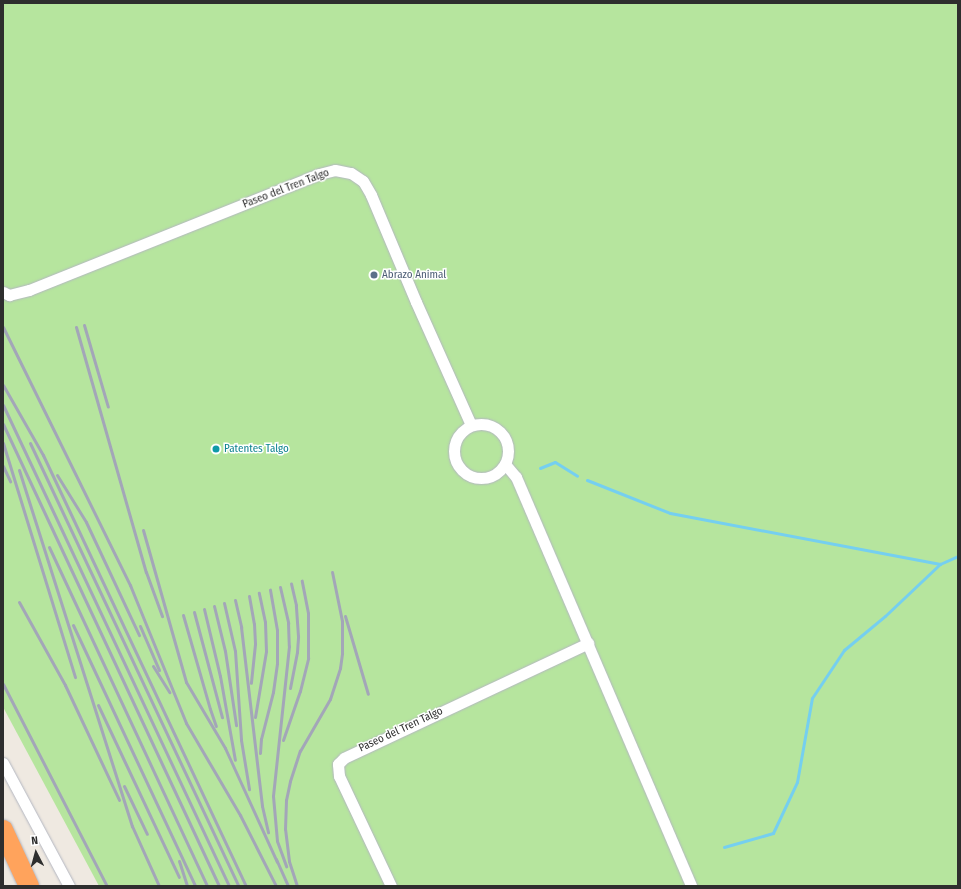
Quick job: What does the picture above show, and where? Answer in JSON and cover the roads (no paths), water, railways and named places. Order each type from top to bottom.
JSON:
[{"type":"highway","points":[[3,830],[29,886]]},
{"type":"street","name":"Paseo del Tren Talgo","points":[[3,292],[9,295],[29,290],[319,174],[335,170],[351,173],[363,181],[371,195],[416,302],[471,426]]},
{"type":"street","points":[[488,424],[502,433],[506,440],[508,448],[505,464],[499,471],[484,478],[468,474],[461,469],[454,454],[455,445],[464,430],[471,426],[488,424]]},
{"type":"street","points":[[505,464],[516,477],[691,886]]},
{"type":"street","name":"Paseo del Tren Talgo","points":[[391,886],[339,776],[338,764],[344,758],[588,643]]},
{"type":"street","points":[[3,763],[69,886]]},
{"type":"waterway","points":[[540,468],[555,462],[577,476]]},
{"type":"waterway","points":[[587,480],[670,513],[940,564],[958,556]]},
{"type":"waterway","points":[[724,847],[773,833],[797,782],[812,698],[844,650],[885,616],[940,564]]},
{"type":"railway","points":[[84,325],[108,407]]},
{"type":"railway","points":[[3,327],[130,585],[186,723],[240,815],[276,886]]},
{"type":"railway","points":[[76,327],[146,572],[162,616]]},
{"type":"railway","points":[[3,385],[43,455],[246,886]]},
{"type":"railway","points":[[3,405],[229,886]]},
{"type":"railway","points":[[3,424],[219,886]]},
{"type":"railway","points":[[3,443],[75,677]]},
{"type":"railway","points":[[30,443],[238,886]]},
{"type":"railway","points":[[3,466],[10,481]]},
{"type":"railway","points":[[19,470],[132,826],[159,886]]},
{"type":"railway","points":[[57,475],[86,522],[139,635]]},
{"type":"railway","points":[[143,530],[186,682],[225,748],[277,862]]},
{"type":"railway","points":[[49,547],[207,886]]},
{"type":"railway","points":[[297,886],[289,861],[285,829],[286,800],[290,781],[300,751],[330,699],[340,668],[342,653],[342,621],[332,572]]},
{"type":"railway","points":[[283,740],[300,691],[308,658],[308,613],[302,581]]},
{"type":"railway","points":[[290,688],[297,652],[298,636],[296,605],[291,584]]},
{"type":"railway","points":[[280,587],[288,623],[289,646],[273,796],[277,841],[286,866]]},
{"type":"railway","points":[[260,753],[261,739],[273,692],[277,663],[277,630],[270,590]]},
{"type":"railway","points":[[255,717],[266,651],[265,622],[259,593]]},
{"type":"railway","points":[[249,596],[254,624],[255,644],[251,683]]},
{"type":"railway","points":[[235,600],[241,627],[262,806],[268,832]]},
{"type":"railway","points":[[19,602],[65,685],[119,800]]},
{"type":"railway","points":[[224,603],[235,651],[241,740],[249,789]]},
{"type":"railway","points":[[214,606],[225,651],[236,725]]},
{"type":"railway","points":[[204,609],[220,676],[235,760]]},
{"type":"railway","points":[[194,612],[222,717]]},
{"type":"railway","points":[[183,615],[216,726]]},
{"type":"railway","points":[[345,616],[368,694]]},
{"type":"railway","points":[[73,625],[195,886]]},
{"type":"railway","points":[[140,626],[159,670]]},
{"type":"railway","points":[[153,666],[169,692]]},
{"type":"railway","points":[[3,684],[107,886]]},
{"type":"railway","points":[[98,705],[179,877]]},
{"type":"railway","points":[[124,786],[147,834]]},
{"type":"railway","points":[[276,859],[288,886]]},
{"type":"railway","points":[[179,861],[187,886]]},
{"type":"place","name":"Abrazo Animal","points":[[374,275]]},
{"type":"place","name":"Patentes Talgo","points":[[216,449]]}]
